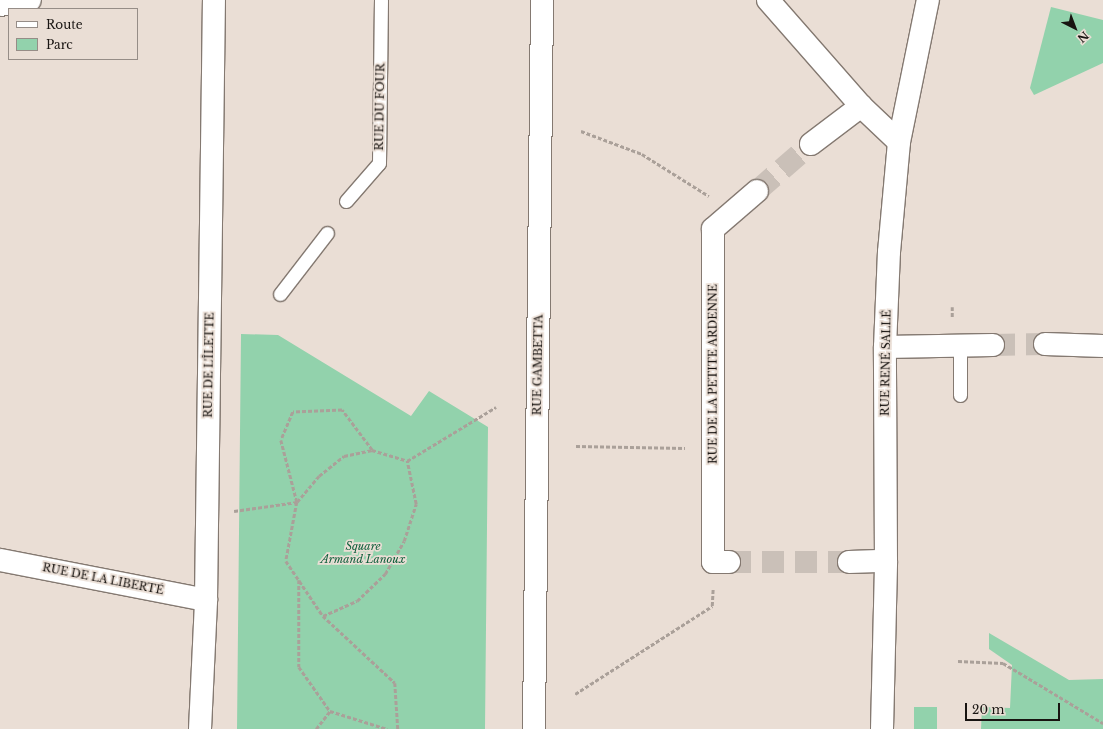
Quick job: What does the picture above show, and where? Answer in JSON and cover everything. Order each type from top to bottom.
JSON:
[{"type":"street","points":[[0,5],[30,0]]},
{"type":"street","name":"RUE DE L'ÎLETTE","points":[[200,729],[206,600],[214,0]]},
{"type":"street","name":"RUE GAMBETTA","points":[[534,729],[542,0]]},
{"type":"street","points":[[768,0],[861,106],[899,142]]},
{"type":"street","name":"RUE RENÉ SALLÉ","points":[[882,729],[886,561],[885,347],[899,142],[928,0]]},
{"type":"street","points":[[811,144],[861,106]]},
{"type":"street","name":"RUE DE LA PETITE ARDENNE","points":[[721,562],[714,449],[713,229],[757,191]]},
{"type":"street","points":[[1045,344],[1103,346]]},
{"type":"street","points":[[885,347],[993,345]]},
{"type":"street","name":"RUE DE LA LIBERTÉ","points":[[0,560],[206,600]]},
{"type":"street","points":[[849,562],[886,561]]},
{"type":"lane","name":"RUE DU FOUR","points":[[346,201],[379,163],[381,0]]},
{"type":"lane","points":[[280,294],[327,232]]},
{"type":"lane","points":[[960,345],[960,395]]},
{"type":"path","points":[[581,131],[642,154],[733,212]]},
{"type":"path","points":[[952,307],[952,317]]},
{"type":"path","points":[[233,511],[297,502],[319,476],[344,456],[372,450],[407,461],[496,407]]},
{"type":"path","points":[[372,450],[342,410],[293,412],[281,440],[297,502],[286,562],[324,616],[395,683],[398,729]]},
{"type":"path","points":[[576,446],[714,449]]},
{"type":"path","points":[[324,616],[357,601],[385,574],[404,541],[416,504],[407,461]]},
{"type":"path","points":[[575,694],[712,606],[721,562]]},
{"type":"path","points":[[299,580],[299,667],[330,711],[387,729]]},
{"type":"path","points":[[958,661],[1003,663],[1103,723]]},
{"type":"path","points":[[316,729],[330,711]]},
{"type":"green space","points":[[1051,7],[1103,20],[1103,63],[1034,95],[1030,88]]},
{"type":"green space","name":"Square Armand Lanoux","points":[[241,334],[278,335],[411,416],[429,391],[488,427],[485,729],[237,729]]},
{"type":"green space","points":[[989,633],[1069,680],[1103,679],[1103,729],[981,729],[982,707],[1010,708],[1012,665],[989,649]]},
{"type":"green space","points":[[914,707],[937,707],[937,729],[914,729]]},
{"type":"tunnel","points":[[757,191],[811,144]]},
{"type":"tunnel","points":[[993,345],[1045,344]]},
{"type":"tunnel","points":[[729,562],[849,562]]}]
